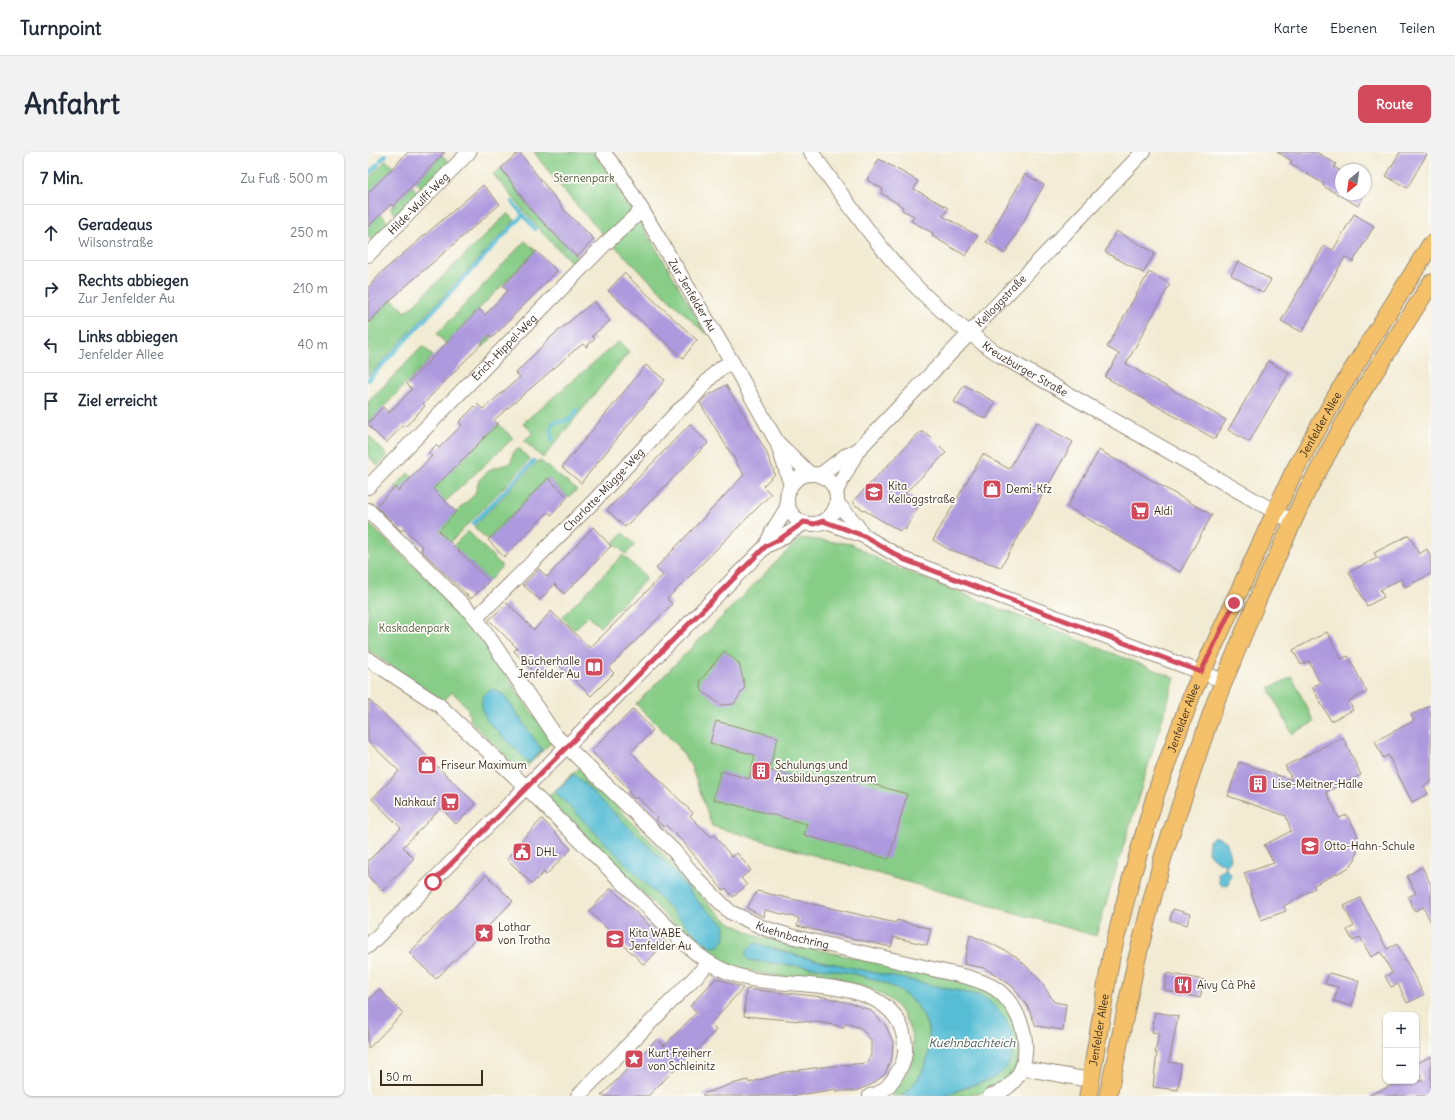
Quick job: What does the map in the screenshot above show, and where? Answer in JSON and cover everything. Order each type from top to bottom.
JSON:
[{"type":"main road","name":"Jenfelder Allee","points":[[1089,1088],[1111,957],[1131,879],[1156,793],[1201,672],[1293,473],[1339,391],[1431,244]]},
{"type":"main road","name":"Jenfelder Allee","points":[[1109,1094],[1136,962],[1163,857],[1210,714],[1259,596],[1306,493],[1358,400],[1431,283]]},
{"type":"main road","points":[[1089,1088],[1109,1094]]},
{"type":"street","name":"Hilde-Wulff-Weg","points":[[368,256],[469,152]]},
{"type":"street","name":"Zur Jenfelder Au","points":[[603,152],[618,172],[642,210],[732,362],[777,442],[791,485]]},
{"type":"street","name":"Kreuzburger Straße","points":[[810,152],[897,266],[943,312],[970,334],[1001,356],[1293,522]]},
{"type":"street","name":"Kelloggstraße","points":[[836,497],[858,450],[1143,152]]},
{"type":"street","name":"Erich-Hippel-Weg","points":[[368,487],[581,268],[642,210]]},
{"type":"street","name":"Charlotte-Mügge-Weg","points":[[476,618],[592,502],[679,410],[688,404],[708,380],[724,365],[732,362]]},
{"type":"street","name":"Zur Jenfelder Au","points":[[777,442],[815,475]]},
{"type":"street","name":"Kelloggstraße","points":[[815,475],[858,450]]},
{"type":"street","points":[[836,497],[830,516],[823,521],[814,524],[804,522],[793,514],[788,506],[787,497],[791,485],[799,477],[815,475],[830,481],[836,497],[864,536]]},
{"type":"street","points":[[766,546],[772,532],[788,506]]},
{"type":"street","points":[[368,510],[476,618],[555,735],[567,746]]},
{"type":"street","points":[[823,521],[864,536],[905,560],[1224,681]]},
{"type":"street","points":[[368,946],[766,546],[780,539],[804,522]]},
{"type":"street","points":[[368,659],[439,706],[526,788],[681,940],[708,964],[722,971],[747,979],[830,987],[870,996],[889,1008],[902,1027],[906,1046],[903,1063],[895,1078],[885,1089],[870,1096]]},
{"type":"street","name":"Kuehnbachring","points":[[567,746],[674,851],[698,880],[730,912],[770,930],[967,977],[986,983],[1002,994],[1015,1010],[1022,1024],[1026,1052],[1022,1068],[1009,1087],[990,1096]]},
{"type":"street","points":[[578,1096],[708,964]]},
{"type":"street","points":[[1022,1068],[1089,1088]]},
{"type":"green space","name":"Sternenpark","points":[[534,152],[593,152],[611,176],[667,266],[706,334],[638,269],[594,224],[553,177]]},
{"type":"green space","points":[[442,155],[449,162],[423,189],[416,182]]},
{"type":"green space","points":[[386,160],[393,167],[368,202],[368,179]]},
{"type":"green space","points":[[501,168],[532,211],[577,257],[571,262],[544,235],[493,174]]},
{"type":"green space","points":[[412,186],[419,193],[398,216],[390,209]]},
{"type":"green space","points":[[508,213],[515,220],[368,376],[368,323],[392,299],[406,312]]},
{"type":"green space","points":[[380,214],[389,223],[372,241],[368,236],[368,227]]},
{"type":"green space","points":[[525,241],[536,251],[471,317],[492,338],[483,347],[463,327],[446,344],[437,334]]},
{"type":"green space","points":[[619,341],[629,352],[543,458],[524,441],[533,433],[523,423]]},
{"type":"green space","points":[[423,346],[433,356],[368,423],[368,402]]},
{"type":"green space","points":[[498,424],[513,438],[445,502],[451,517],[475,494],[479,480],[491,469],[508,464],[512,460],[516,449],[520,449],[530,460],[440,553],[435,548],[446,537],[395,487],[408,473],[412,476],[480,440],[481,441]]},
{"type":"green space","points":[[368,435],[388,456],[378,466],[368,456]]},
{"type":"green space","points":[[539,460],[577,490],[568,497],[548,478],[488,540],[474,527]]},
{"type":"green space","name":"Kaskadenpark","points":[[368,523],[434,585],[459,611],[491,653],[553,741],[522,771],[510,760],[508,762],[504,758],[506,756],[471,722],[467,707],[452,692],[443,702],[368,650]]},
{"type":"green space","points":[[468,531],[502,566],[489,581],[457,549],[441,565],[437,562]]},
{"type":"green space","points":[[623,533],[635,545],[626,554],[613,543]]},
{"type":"green space","points":[[800,538],[852,544],[885,563],[1175,678],[1096,936],[712,826],[691,766],[677,745],[636,704]]},
{"type":"green space","points":[[623,555],[647,578],[600,627],[588,616],[574,630],[562,617]]},
{"type":"green space","points":[[1292,677],[1314,722],[1292,734],[1269,688]]},
{"type":"green space","points":[[579,768],[674,865],[707,903],[729,922],[759,937],[962,981],[991,994],[1008,1008],[1018,1031],[1020,1043],[1019,1056],[1015,1067],[1009,1077],[994,1089],[966,1095],[944,1096],[996,1077],[1007,1066],[1013,1035],[1002,1015],[982,996],[798,956],[755,943],[749,960],[856,974],[882,982],[905,994],[921,1012],[929,1035],[929,1053],[927,1061],[914,1083],[902,1096],[890,1096],[907,1072],[913,1056],[913,1048],[909,1028],[900,1010],[886,997],[869,989],[850,984],[771,975],[747,970],[725,963],[711,955],[694,943],[679,929],[546,799]],"holes":[[[574,774],[671,868],[700,904],[711,914],[725,937],[719,946],[555,792]]]},
{"type":"water","points":[[493,689],[504,695],[542,750],[529,763],[487,721],[485,717],[482,707],[482,698],[488,691]]},
{"type":"water","points":[[574,774],[671,868],[700,904],[725,925],[725,937],[719,946],[712,947],[701,940],[555,792]]},
{"type":"water","points":[[1214,836],[1226,841],[1229,850],[1230,861],[1225,868],[1231,874],[1228,884],[1223,886],[1219,883],[1218,873],[1224,868],[1225,865],[1213,858],[1208,852],[1209,841]]},
{"type":"water","name":"Kuehnbachteich","points":[[755,943],[798,956],[982,996],[998,1010],[1007,1022],[1010,1029],[1013,1043],[1012,1054],[1009,1062],[1005,1069],[993,1078],[944,1096],[902,1096],[919,1076],[927,1061],[929,1053],[929,1035],[921,1012],[905,994],[882,982],[856,974],[749,960],[746,957],[748,949]]},
{"type":"building","points":[[408,152],[445,152],[393,206],[391,204],[368,227],[368,193]]},
{"type":"building","points":[[519,152],[566,212],[594,239],[577,257],[532,211],[501,168]]},
{"type":"building","points":[[1277,152],[1316,152],[1336,164],[1334,167],[1335,193],[1323,186],[1324,184],[1290,164],[1292,161]]},
{"type":"building","points":[[1400,152],[1428,152],[1407,188],[1386,176]]},
{"type":"building","points":[[879,159],[918,181],[914,189],[948,208],[943,216],[978,236],[966,256],[932,236],[933,233],[911,221],[914,216],[902,210],[903,207],[881,193],[883,189],[867,180]]},
{"type":"building","points":[[1025,174],[1044,185],[1005,254],[986,242]]},
{"type":"building","points":[[483,185],[500,204],[400,291],[368,323],[368,288],[382,272]]},
{"type":"building","points":[[1348,200],[1362,200],[1358,206]]},
{"type":"building","points":[[1354,214],[1374,226],[1353,262],[1345,257],[1302,332],[1281,321],[1324,246],[1333,250]]},
{"type":"building","points":[[1116,231],[1155,253],[1143,273],[1105,252]]},
{"type":"building","points":[[536,251],[557,271],[492,338],[490,335],[423,404],[425,406],[405,427],[403,425],[386,443],[368,425],[368,423],[383,407],[389,413],[412,389],[407,384],[479,309],[485,315],[508,290],[503,286]]},
{"type":"building","points":[[1238,261],[1271,280],[1263,293],[1231,275]]},
{"type":"building","points":[[1149,272],[1170,284],[1126,364],[1226,420],[1215,439],[1105,377],[1119,354],[1107,347]]},
{"type":"building","points":[[624,273],[697,340],[683,358],[608,291]]},
{"type":"building","points":[[594,301],[610,321],[592,336],[595,339],[586,347],[583,344],[575,350],[494,420],[498,424],[433,489],[456,512],[439,531],[489,581],[471,599],[421,550],[423,547],[404,529],[401,531],[376,506],[395,487],[398,491],[432,456],[428,453],[436,445],[439,448],[462,425],[459,422],[477,404],[483,409],[520,377],[516,373],[551,337]]},
{"type":"building","points":[[1268,361],[1289,373],[1249,442],[1228,430]]},
{"type":"building","points":[[646,365],[665,380],[581,483],[562,467]]},
{"type":"building","points":[[726,385],[765,449],[775,474],[763,486],[771,494],[667,599],[672,604],[609,668],[614,673],[591,696],[553,659],[537,676],[514,651],[517,648],[489,620],[507,603],[534,630],[551,611],[590,648],[663,575],[656,568],[744,475],[700,403],[704,398]]},
{"type":"building","points":[[964,385],[995,402],[986,419],[954,402]]},
{"type":"building","points":[[1037,422],[1073,442],[1001,567],[948,549],[933,540],[983,454],[1009,469]]},
{"type":"building","points":[[690,424],[708,443],[625,527],[607,510]]},
{"type":"building","points":[[920,432],[926,433],[946,453],[905,493],[921,502],[905,530],[902,528],[900,531],[855,505],[853,501]]},
{"type":"building","name":"Aldi","points":[[1099,450],[1212,515],[1180,572],[1067,507]]},
{"type":"building","points":[[548,478],[568,497],[551,515],[548,512],[504,557],[488,540]]},
{"type":"building","points":[[593,527],[611,546],[564,594],[555,584],[540,600],[523,585],[539,569],[547,577]]},
{"type":"building","points":[[1409,535],[1419,554],[1427,549],[1431,558],[1431,574],[1405,587],[1401,579],[1380,590],[1384,597],[1367,606],[1349,572],[1377,558],[1374,553]]},
{"type":"building","points":[[1327,632],[1341,659],[1348,656],[1367,692],[1349,701],[1353,710],[1331,721],[1312,687],[1320,683],[1309,661],[1301,665],[1293,650]]},
{"type":"building","points":[[724,651],[739,663],[745,687],[734,704],[721,705],[702,691],[700,681]]},
{"type":"building","points":[[368,699],[476,804],[456,824],[441,808],[403,847],[414,858],[382,891],[368,876],[368,861],[401,828],[372,799],[399,771],[368,741]]},
{"type":"building","points":[[1431,705],[1431,782],[1424,786],[1428,794],[1412,802],[1388,755],[1383,758],[1375,741],[1414,721],[1411,715]]},
{"type":"building","points":[[633,709],[653,730],[631,752],[693,813],[690,816],[711,837],[714,835],[732,857],[737,853],[751,870],[741,878],[747,885],[733,897],[726,888],[723,890],[685,844],[666,825],[664,827],[656,820],[658,818],[637,797],[635,799],[628,792],[630,790],[591,751]]},
{"type":"building","points":[[716,721],[778,737],[769,770],[818,783],[819,779],[830,782],[832,773],[907,794],[889,859],[804,835],[807,824],[713,799],[721,771],[749,779],[755,755],[710,743]]},
{"type":"building","points":[[1343,737],[1361,775],[1326,792],[1339,818],[1347,815],[1357,834],[1359,843],[1355,860],[1348,868],[1314,885],[1315,888],[1284,906],[1286,911],[1261,920],[1244,873],[1274,863],[1264,845],[1291,831],[1286,816],[1228,796],[1239,762],[1292,780],[1285,766]]},
{"type":"building","points":[[542,819],[571,849],[546,875],[544,872],[532,884],[507,859],[522,844],[520,842]]},
{"type":"building","points":[[1422,867],[1431,884],[1431,922],[1423,907],[1415,911],[1408,897],[1416,893],[1407,876]]},
{"type":"building","points":[[486,875],[513,901],[436,979],[409,953]]},
{"type":"building","points":[[611,888],[666,942],[644,965],[589,911]]},
{"type":"building","points":[[757,891],[896,923],[897,920],[931,929],[927,945],[893,937],[891,947],[797,926],[799,918],[765,910],[764,917],[747,908]]},
{"type":"building","points":[[1360,898],[1387,949],[1397,944],[1424,995],[1407,1003],[1398,984],[1391,987],[1385,976],[1392,973],[1381,952],[1371,957],[1360,937],[1353,941],[1347,930],[1354,926],[1344,906]]},
{"type":"building","points":[[1173,909],[1190,914],[1187,925],[1170,920]]},
{"type":"building","points":[[970,935],[990,943],[1017,957],[1040,980],[1054,1002],[1066,1004],[1063,1030],[1036,1026],[1027,1005],[1012,986],[984,968],[964,964]]},
{"type":"building","points":[[1167,973],[1204,980],[1200,998],[1164,990]]},
{"type":"building","points":[[1329,973],[1359,981],[1352,1006],[1334,1001],[1338,987],[1325,984]]},
{"type":"building","points":[[716,978],[743,988],[710,1024],[716,1030],[692,1056],[690,1054],[648,1096],[601,1096],[657,1039],[664,1046],[697,1012],[690,1006]]},
{"type":"building","points":[[379,989],[403,1013],[368,1049],[368,1001]]},
{"type":"building","points":[[746,989],[824,997],[870,1010],[886,1026],[893,1042],[892,1057],[885,1074],[871,1085],[855,1091],[836,1091],[836,1089],[793,1096],[703,1096],[703,1094],[732,1084],[748,1080],[749,1083],[785,1072],[866,1063],[871,1055],[871,1040],[861,1028],[846,1023],[844,1027],[823,1023],[744,1016]]},
{"type":"building","points":[[1155,1012],[1178,1016],[1169,1062],[1181,1064],[1178,1090],[1153,1087],[1157,1053],[1155,1053],[1159,1033],[1152,1032]]},
{"type":"building","points":[[1431,1056],[1431,1096],[1368,1096],[1395,1084],[1419,1084],[1419,1081],[1423,1081],[1419,1071],[1419,1062]]},
{"type":"waterway","points":[[381,160],[386,155]]},
{"type":"waterway","points":[[368,174],[378,164]]},
{"type":"waterway","points":[[512,202],[535,229]]},
{"type":"waterway","points":[[368,380],[523,215]]},
{"type":"waterway","points":[[552,441],[551,428],[553,423],[569,420],[577,410]]},
{"type":"waterway","points":[[473,524],[534,461]]},
{"type":"place","name":"Demi-Kfz","points":[[992,489]]},
{"type":"place","name":"Kita Kelloggstraße","points":[[874,492]]},
{"type":"place","name":"Aldi","points":[[1140,511]]},
{"type":"place","name":"Bücherhalle Jenfelder Au","points":[[594,667]]},
{"type":"place","name":"Friseur Maximum","points":[[427,765]]},
{"type":"place","name":"Schulungs und Ausbildungszentrum","points":[[761,771]]},
{"type":"place","name":"Lise-Meitner-Halle","points":[[1258,784]]},
{"type":"place","name":"Nahkauf","points":[[450,802]]},
{"type":"place","name":"Otto-Hahn-Schule","points":[[1310,846]]},
{"type":"place","name":"DHL","points":[[522,852]]},
{"type":"place","name":"Lothar von Trotha","points":[[484,933]]},
{"type":"place","name":"Kita WABE Jenfelder Au","points":[[615,939]]},
{"type":"place","name":"Aivy Cà Phê","points":[[1183,985]]},
{"type":"place","name":"Kurt Freiherr von Schleinitz","points":[[634,1059]]},
{"type":"route","points":[[433,882],[766,546],[780,539],[804,522],[814,524],[823,521],[849,532],[864,536],[905,560],[1201,672],[1234,603]]}]
